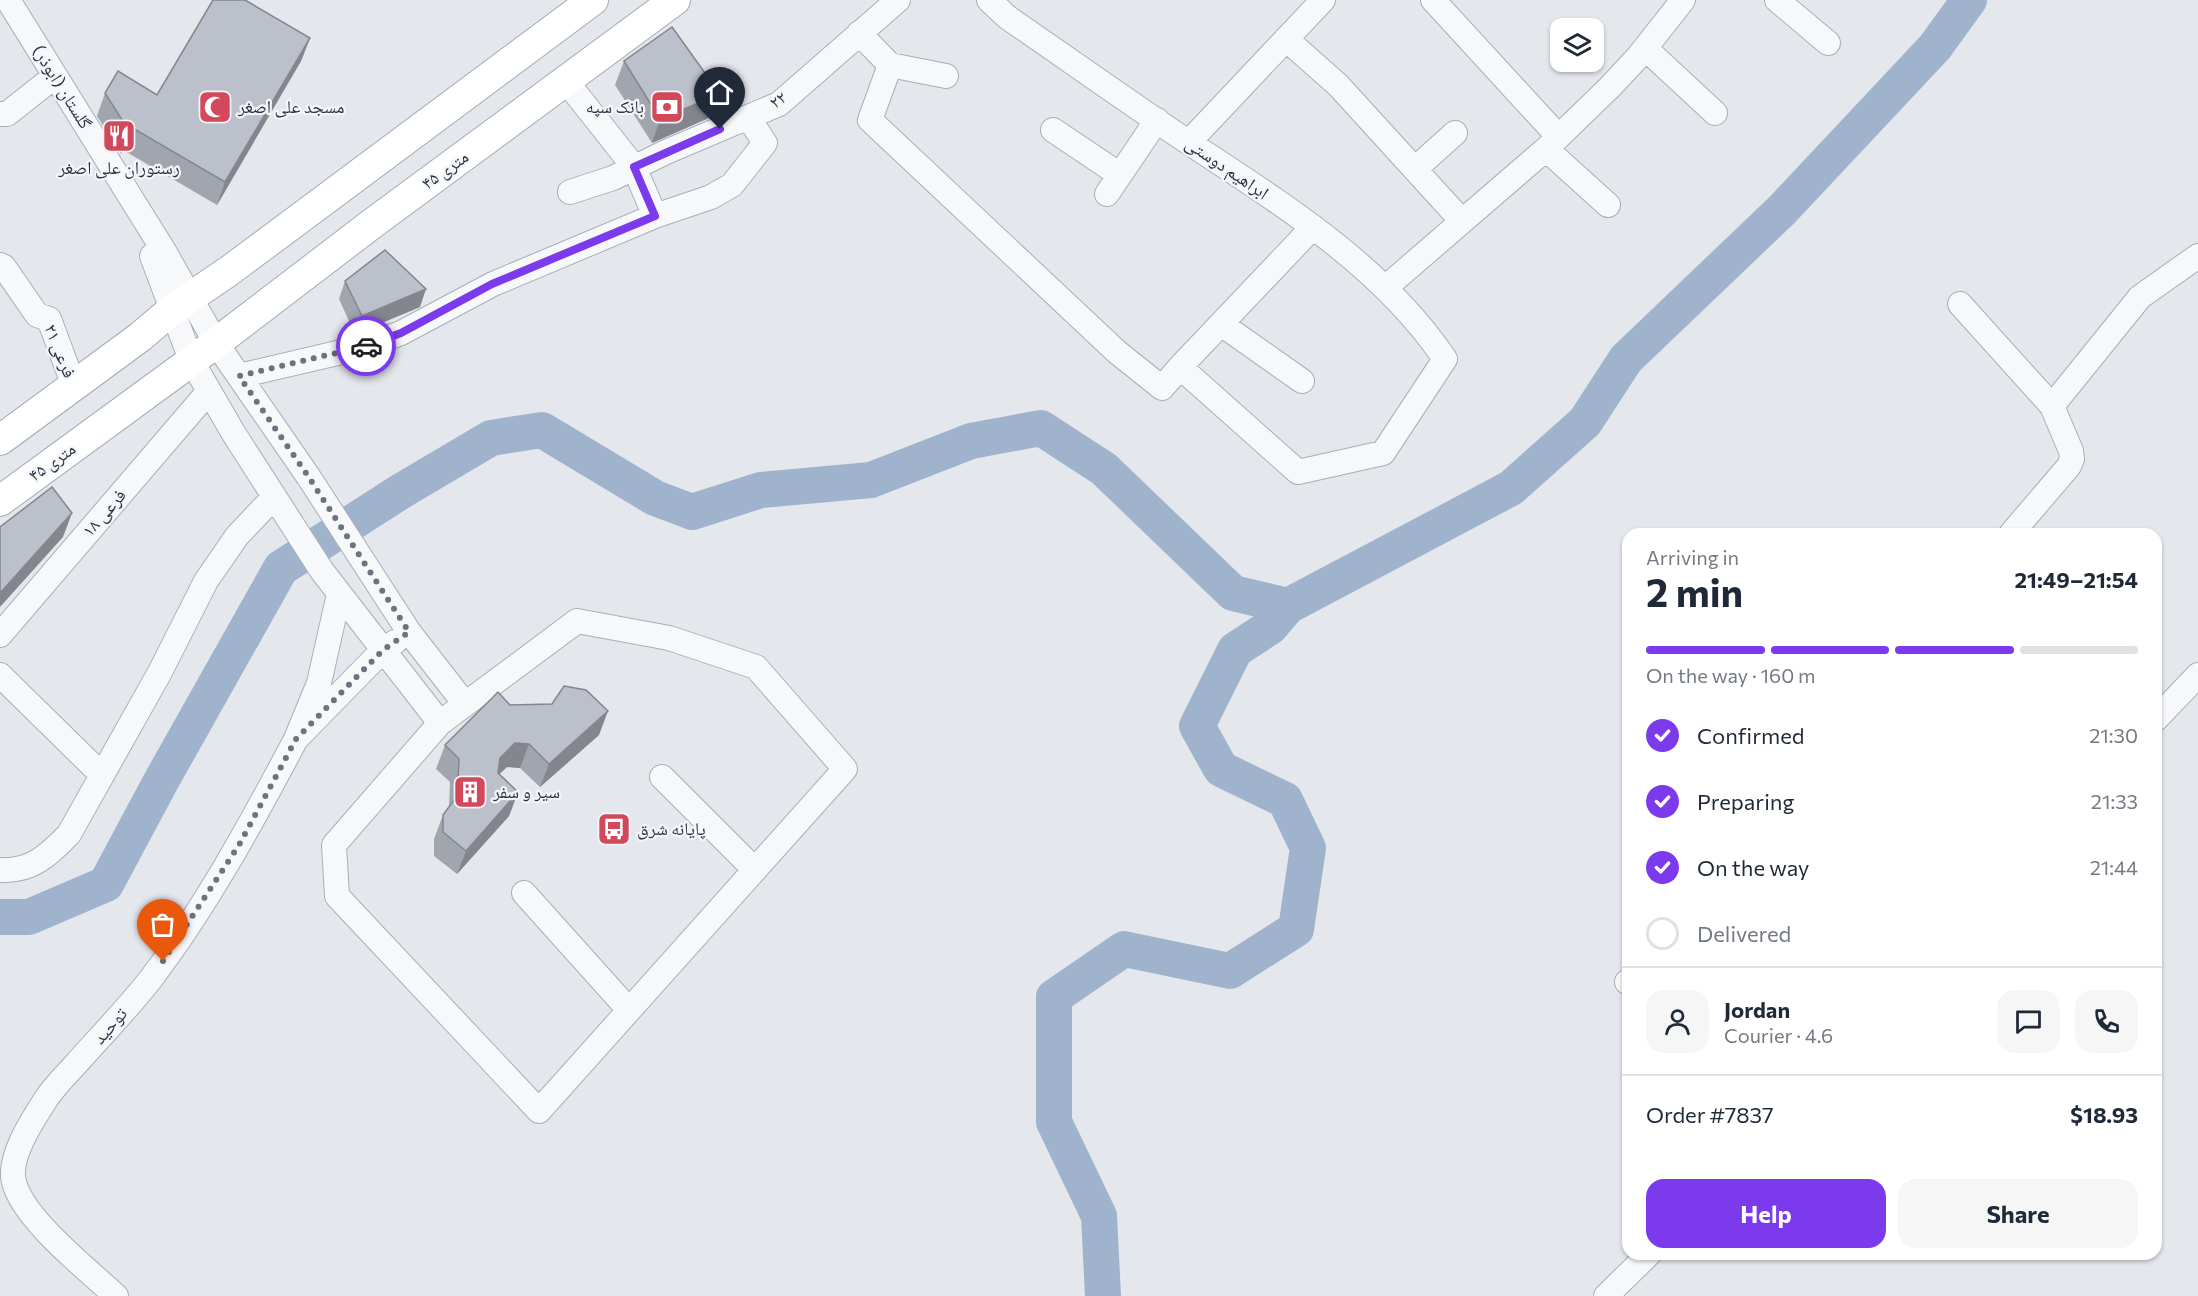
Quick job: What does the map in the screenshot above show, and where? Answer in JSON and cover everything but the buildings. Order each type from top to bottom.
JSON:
[{"type":"main road","name":"۴۵ متری","points":[[0,501],[216,343],[373,223],[675,0]]},
{"type":"main road","points":[[0,440],[140,337],[181,303],[229,271],[585,2]]},
{"type":"street","name":"گلستان (ابوذر)","points":[[8,0],[50,80]]},
{"type":"street","name":"۲۲","points":[[570,192],[613,178],[779,104],[898,0]]},
{"type":"street","name":"ابراهیم دوستی","points":[[989,0],[1007,17],[1313,227],[1385,288],[1434,343],[1445,359],[1383,453],[1298,472],[1180,367]]},
{"type":"street","points":[[1189,142],[1323,0]]},
{"type":"street","points":[[1433,0],[1608,205]]},
{"type":"street","points":[[1385,288],[1552,142],[1610,88],[1683,0]]},
{"type":"street","points":[[1777,0],[1828,43]]},
{"type":"street","name":"گلستان (ابوذر)","points":[[0,12],[50,80],[164,251],[181,303]]},
{"type":"street","points":[[859,33],[890,65],[946,76]]},
{"type":"street","points":[[1286,39],[1338,85],[1461,220]]},
{"type":"street","points":[[1645,48],[1715,113]]},
{"type":"street","points":[[890,65],[870,120],[1117,352],[1162,388],[1313,227]]},
{"type":"street","points":[[0,114],[7,114],[50,80]]},
{"type":"street","points":[[566,81],[634,167],[655,216]]},
{"type":"street","points":[[239,376],[363,347],[392,336],[492,284],[655,216],[711,197],[732,185],[765,143],[748,117]]},
{"type":"street","points":[[1053,130],[1114,185],[1157,120]]},
{"type":"street","points":[[1415,169],[1455,133]]},
{"type":"street","points":[[2052,406],[2140,297],[2198,256]]},
{"type":"street","name":"فرعی ۲۱","points":[[0,265],[4,267],[37,315],[50,319],[74,386]]},
{"type":"street","points":[[181,303],[216,343],[409,632],[465,704]]},
{"type":"street","points":[[181,303],[191,360],[209,391],[322,571],[440,723]]},
{"type":"street","points":[[1960,304],[2052,406],[2071,451],[2072,459],[2069,466],[2016,528]]},
{"type":"street","points":[[1221,324],[1302,381]]},
{"type":"street","name":"فرعی ۱۸","points":[[0,635],[209,391]]},
{"type":"street","points":[[0,870],[17,871],[48,856],[69,834],[160,672],[206,582],[237,536],[274,496]]},
{"type":"street","points":[[296,739],[319,683],[339,594]]},
{"type":"street","points":[[578,621],[669,638],[756,667],[845,769],[539,1111],[337,896],[334,845],[440,723],[578,621]]},
{"type":"street","points":[[296,739],[383,650],[409,632]]},
{"type":"street","points":[[0,675],[102,775]]},
{"type":"street","points":[[2162,713],[2198,675]]},
{"type":"street","name":"توحید","points":[[116,1296],[50,1234],[24,1206],[13,1181],[15,1158],[26,1131],[50,1094],[150,980],[201,905],[239,845],[296,739]]},
{"type":"street","points":[[662,777],[755,870]]},
{"type":"street","points":[[524,893],[629,1010]]},
{"type":"street","points":[[1606,1296],[1643,1260]]},
{"type":"waterway","points":[[0,917],[29,917],[106,884],[281,568],[403,490],[491,438],[542,430],[655,498],[692,512],[761,490],[871,480],[971,441],[1041,428],[1104,469],[1233,593],[1288,606],[1511,488],[1585,422],[1626,359],[1782,210],[1935,47],[1969,0]]},
{"type":"waterway","points":[[1103,1296],[1099,1216],[1054,1122],[1054,997],[1124,949],[1230,971],[1296,929],[1308,848],[1285,800],[1221,769],[1197,726],[1235,650],[1270,627],[1288,606]]},
{"type":"way so far","points":[[163,961],[239,845],[296,739],[383,650],[409,632],[308,476],[239,376],[366,346]]},
{"type":"place","name":"مسجد علی اصغر","points":[[215,107]]},
{"type":"place","name":"بانک سپه","points":[[667,107]]},
{"type":"place","name":"رستوران علی اصغر","points":[[119,136]]},
{"type":"place","name":"سیر و سفر","points":[[470,792]]},
{"type":"place","name":"پایانه شرق","points":[[614,829]]},
{"type":"route","points":[[366,346],[401,333],[492,284],[655,216],[634,167],[720,129]]}]
